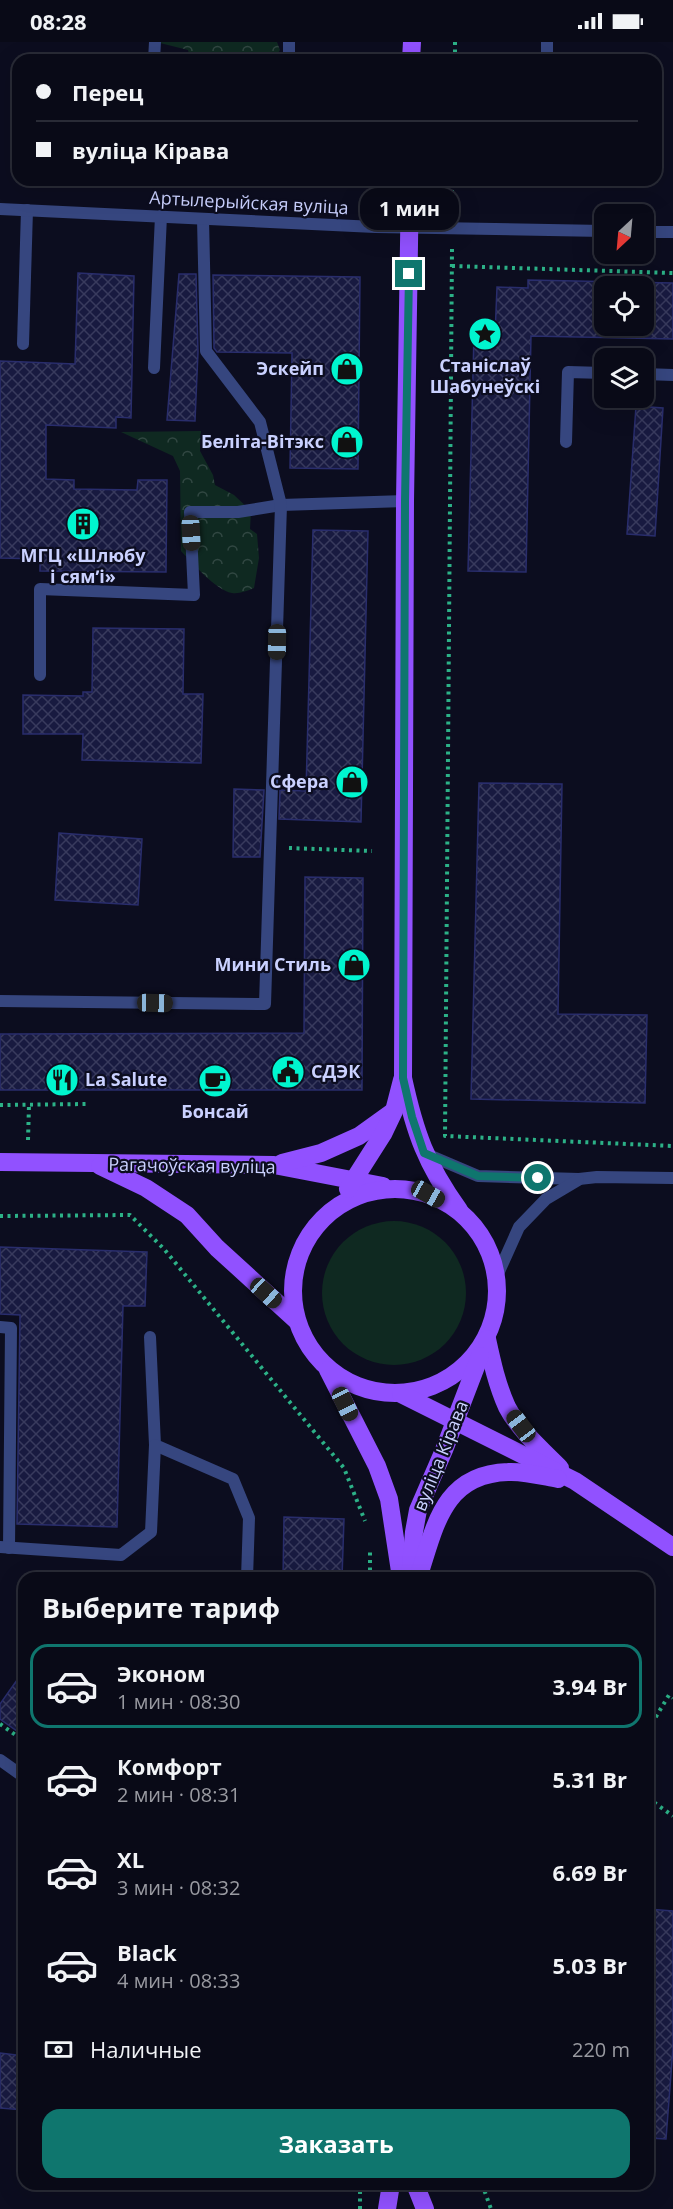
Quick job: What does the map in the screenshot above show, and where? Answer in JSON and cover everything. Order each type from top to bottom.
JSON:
[{"type":"main road","points":[[401,1394],[436,1386],[466,1367],[487,1338],[497,1308],[497,1276],[485,1240],[439,1183],[424,1153],[412,1117],[403,1078],[405,501],[410,186]]},
{"type":"main road","points":[[338,1206],[383,1134],[394,1111],[403,1078]]},
{"type":"main road","points":[[274,1166],[321,1153],[359,1136],[394,1111]]},
{"type":"main road","name":"Рагачоўская вуліца","points":[[0,1162],[274,1166],[393,1188]]},
{"type":"main road","name":"Рагачоўская вуліца","points":[[96,1164],[146,1188],[187,1215],[217,1248],[296,1320]]},
{"type":"main road","points":[[459,1210],[428,1194],[393,1188],[364,1193],[338,1206],[318,1222],[303,1244],[294,1268],[292,1294],[296,1320],[309,1347],[328,1370],[362,1389],[401,1394],[575,1481],[673,1547]]},
{"type":"main road","points":[[487,1338],[495,1376],[508,1409],[535,1443],[575,1481]]},
{"type":"main road","name":"вуліца Кірава","points":[[411,1572],[418,1510],[487,1338]]},
{"type":"main road","name":"вуліца Кірава","points":[[328,1370],[377,1466],[389,1499],[400,1572]]},
{"type":"main road","points":[[420,1572],[441,1510],[460,1486],[482,1477],[508,1472],[575,1481]]},
{"type":"main road","points":[[387,2209],[390,2190]]},
{"type":"main road","points":[[413,2209],[414,2190]]},
{"type":"main road","points":[[417,2190],[425,2209]]},
{"type":"street","name":"Артылерыйская вуліца","points":[[0,209],[410,228],[594,231]]},
{"type":"street","points":[[23,344],[27,210]]},
{"type":"street","points":[[154,368],[161,216]]},
{"type":"street","points":[[0,1001],[266,1004],[281,505],[260,422],[206,351],[203,219]]},
{"type":"street","points":[[654,232],[673,232]]},
{"type":"street","points":[[566,442],[568,372],[594,373]]},
{"type":"street","points":[[654,374],[673,375]]},
{"type":"street","points":[[40,675],[40,589],[194,595],[190,512],[238,512],[281,505],[405,501]]},
{"type":"street","points":[[424,1153],[478,1176],[673,1179]]},
{"type":"street","points":[[497,1276],[519,1227],[546,1199],[579,1179]]},
{"type":"street","points":[[0,1328],[11,1328],[4,1547],[121,1555],[151,1532],[155,1445],[150,1337]]},
{"type":"street","points":[[155,1445],[233,1479],[249,1518],[247,1572]]},
{"type":"street","points":[[0,1760],[18,1773]]},
{"type":"path","points":[[452,186],[445,1136],[673,1146]]},
{"type":"path","points":[[452,266],[673,273]]},
{"type":"path","points":[[270,847],[372,851]]},
{"type":"path","points":[[0,1105],[88,1104]]},
{"type":"path","points":[[27,1162],[29,1105]]},
{"type":"path","points":[[0,1216],[130,1215],[164,1249],[344,1468],[365,1516],[367,1528]]},
{"type":"path","points":[[369,1539],[370,1572]]},
{"type":"path","points":[[654,1720],[669,1695],[673,1698]]},
{"type":"path","points":[[0,1724],[18,1737]]},
{"type":"path","points":[[654,1802],[673,1816]]},
{"type":"path","points":[[360,2190],[360,2209]]},
{"type":"path","points":[[484,2190],[491,2209]]},
{"type":"green space","points":[[156,42],[277,42],[280,50],[277,54],[189,54],[188,50]]},
{"type":"green space","points":[[201,431],[200,451],[213,475],[215,485],[234,495],[251,511],[250,529],[257,534],[259,558],[254,588],[243,592],[225,591],[181,551],[180,471],[173,456],[121,432]]},
{"type":"green space","points":[[394,1221],[422,1226],[445,1242],[461,1265],[466,1293],[461,1321],[445,1344],[422,1360],[394,1365],[366,1360],[343,1344],[327,1321],[322,1293],[327,1265],[343,1242],[366,1226]]},
{"type":"building","points":[[78,273],[134,276],[131,418],[116,417],[116,428],[46,425],[46,479],[74,480],[74,489],[137,490],[138,480],[167,480],[166,572],[40,571],[40,559],[0,558],[0,361],[75,364]]},
{"type":"building","points":[[179,274],[196,274],[198,352],[195,421],[167,420]]},
{"type":"building","points":[[213,275],[360,277],[358,469],[290,468],[292,353],[217,352],[214,348]]},
{"type":"building","points":[[528,280],[594,281],[594,336],[654,336],[654,283],[673,283],[673,339],[531,336],[526,572],[468,571],[474,334],[495,335],[497,287],[528,288]]},
{"type":"building","points":[[636,408],[663,408],[655,536],[627,534]]},
{"type":"building","points":[[313,530],[368,531],[361,822],[279,819],[280,790],[306,791]]},
{"type":"building","points":[[93,628],[184,629],[183,694],[203,694],[201,763],[82,760],[83,734],[23,734],[23,695],[83,696],[83,692],[92,692]]},
{"type":"building","points":[[479,783],[562,784],[558,1014],[647,1015],[645,1103],[471,1099]]},
{"type":"building","points":[[234,789],[264,790],[260,857],[233,857]]},
{"type":"building","points":[[59,833],[142,839],[138,905],[55,900]]},
{"type":"building","points":[[305,877],[363,878],[362,1090],[0,1090],[0,1034],[304,1033]]},
{"type":"building","points":[[0,1247],[147,1252],[145,1306],[123,1306],[117,1527],[17,1524],[20,1315],[0,1314]]},
{"type":"building","points":[[284,1517],[344,1519],[342,1572],[283,1572]]},
{"type":"building","points":[[18,1678],[18,1732],[0,1719],[0,1704]]},
{"type":"building","points":[[654,1909],[673,1911],[673,2048],[666,2139],[654,2138]]},
{"type":"building","points":[[0,2053],[18,2055],[18,2110],[0,2108]]},
{"type":"place","name":"Станіслаў Шабунеўскі","points":[[485,334]]},
{"type":"place","name":"Эскейп","points":[[347,369]]},
{"type":"place","name":"Беліта-Вітэкс","points":[[347,442]]},
{"type":"place","name":"МГЦ «Шлюбу і сямʼі»","points":[[83,524]]},
{"type":"place","name":"Сфера","points":[[352,782]]},
{"type":"place","name":"Мини Стиль","points":[[354,965]]},
{"type":"place","name":"СДЭК","points":[[288,1072]]},
{"type":"place","name":"La Salute","points":[[62,1080]]},
{"type":"place","name":"Бонсай","points":[[215,1081]]},
{"type":"route","points":[[409,274],[405,501],[403,1078],[412,1117],[424,1153],[478,1176],[538,1178]]}]
